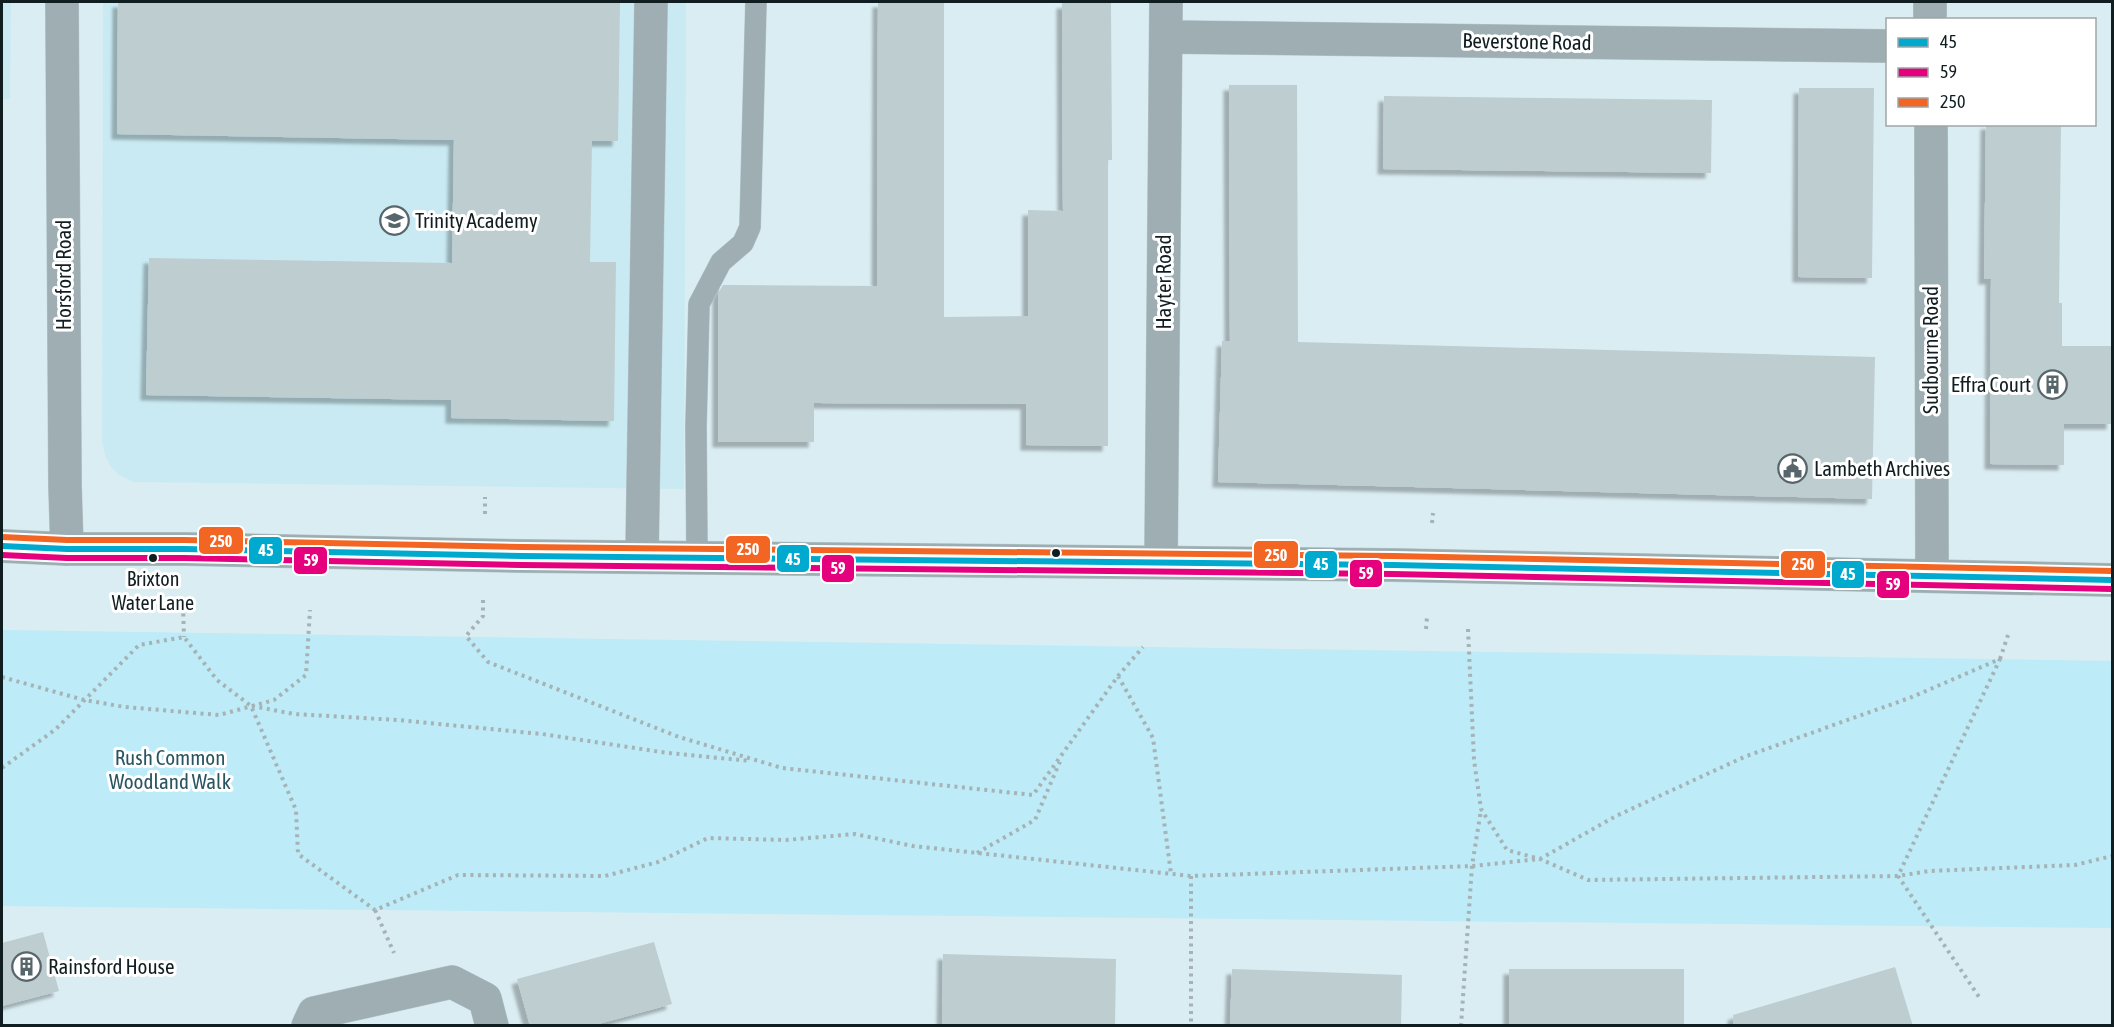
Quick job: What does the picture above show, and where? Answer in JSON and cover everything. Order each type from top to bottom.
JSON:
[{"type":"highway","points":[[2,546],[522,556],[1161,562],[2112,580]]},
{"type":"street","name":"Horsford Road","points":[[62,2],[67,549]]},
{"type":"street","points":[[642,556],[651,2]]},
{"type":"street","name":"Hayter Road","points":[[1161,562],[1166,2]]},
{"type":"street","points":[[1930,2],[1930,18]]},
{"type":"street","name":"Beverstone Road","points":[[1166,37],[1886,46]]},
{"type":"street","name":"Sudbourne Road","points":[[1931,126],[1932,576]]},
{"type":"street","points":[[308,1026],[314,1013],[452,982],[485,999],[492,1026]]},
{"type":"lane","points":[[697,557],[696,427],[699,304],[721,262],[743,243],[750,227],[756,2]]},
{"type":"path","points":[[484,517],[485,497]]},
{"type":"path","points":[[483,600],[483,616],[466,636],[488,662],[679,737],[782,768],[1033,795],[1118,676],[1143,647]]},
{"type":"path","points":[[183,606],[184,637],[217,680],[251,706],[294,714],[398,720],[542,734],[668,753],[759,761]]},
{"type":"path","points":[[2,677],[84,700],[125,707],[219,715],[274,700],[306,675],[310,610]]},
{"type":"path","points":[[1426,629],[1427,617]]},
{"type":"path","points":[[1461,1026],[1472,866],[1481,809],[1474,760],[1468,629]]},
{"type":"path","points":[[1899,876],[2000,659],[2008,635]]},
{"type":"path","points":[[2,768],[56,729],[139,645],[184,637]]},
{"type":"path","points":[[251,706],[296,810],[298,854],[375,910],[458,875],[604,876],[658,862],[708,838],[786,840],[855,834],[913,846],[976,854],[1191,876],[1472,866],[1540,859],[1616,816],[1744,757],[1912,697],[2000,659]]},
{"type":"path","points":[[1118,676],[1153,738],[1171,874]]},
{"type":"path","points":[[976,854],[1035,820],[1064,752]]},
{"type":"path","points":[[1481,809],[1507,850],[1540,859],[1588,880],[1899,876],[1929,871],[2075,865],[2112,856]]},
{"type":"path","points":[[1191,876],[1191,1026]]},
{"type":"path","points":[[1899,876],[1981,1000]]},
{"type":"shaded area","points":[[2,2],[11,2],[10,99],[2,99]]},
{"type":"shaded area","name":"Trinity Academy","points":[[103,2],[686,2],[684,489],[133,482],[119,475],[111,467],[105,455],[102,441]]},
{"type":"green space","name":"Rush Common Woodland Walk","points":[[2,630],[2112,661],[2112,928],[2,906]]},
{"type":"building","points":[[118,2],[620,2],[618,141],[592,141],[590,262],[616,262],[614,421],[451,418],[451,400],[146,395],[149,258],[452,263],[454,140],[117,134]]},
{"type":"building","points":[[878,2],[944,2],[944,317],[1028,316],[1028,210],[1063,211],[1062,3],[1111,3],[1112,160],[1108,160],[1108,446],[1026,445],[1026,404],[814,403],[814,442],[718,442],[718,294],[723,285],[877,286]]},
{"type":"building","points":[[1229,85],[1297,85],[1298,342],[1875,357],[1872,499],[1218,482],[1222,341],[1230,341]]},
{"type":"building","points":[[1799,88],[1874,88],[1872,278],[1798,277]]},
{"type":"building","points":[[1384,96],[1712,100],[1711,173],[1383,169]]},
{"type":"building","points":[[1986,126],[2061,126],[2059,303],[2062,303],[2062,346],[2112,346],[2112,424],[2064,424],[2064,465],[1990,464],[1991,279],[1984,279]]},
{"type":"building","name":"Rainsford House","points":[[43,932],[59,991],[2,1006],[2,943]]},
{"type":"building","points":[[654,942],[672,1004],[591,1026],[530,1026],[517,979]]},
{"type":"building","points":[[943,954],[1116,959],[1115,1026],[942,1026]]},
{"type":"building","points":[[1895,967],[1913,1026],[1734,1026],[1733,1015]]},
{"type":"building","points":[[1232,969],[1402,975],[1401,1026],[1230,1026]]},
{"type":"building","points":[[1509,969],[1684,969],[1684,1026],[1509,1026]]},
{"type":"transit line","name":"250","points":[[2,537],[522,547],[1393,556],[2112,571]]},
{"type":"transit line","name":"45","points":[[2,546],[522,556],[1393,565],[2112,580]]},
{"type":"transit line","name":"59","points":[[2,555],[522,565],[1393,574],[2112,589]]},
{"type":"place","name":"Trinity Academy","points":[[394,221]]},
{"type":"place","name":"Effra Court","points":[[2052,385]]},
{"type":"place","name":"Lambeth Archives","points":[[1793,469]]},
{"type":"place","name":"Brixton Water Lane","points":[[153,558]]},
{"type":"place","name":"Rainsford House","points":[[27,967]]}]
